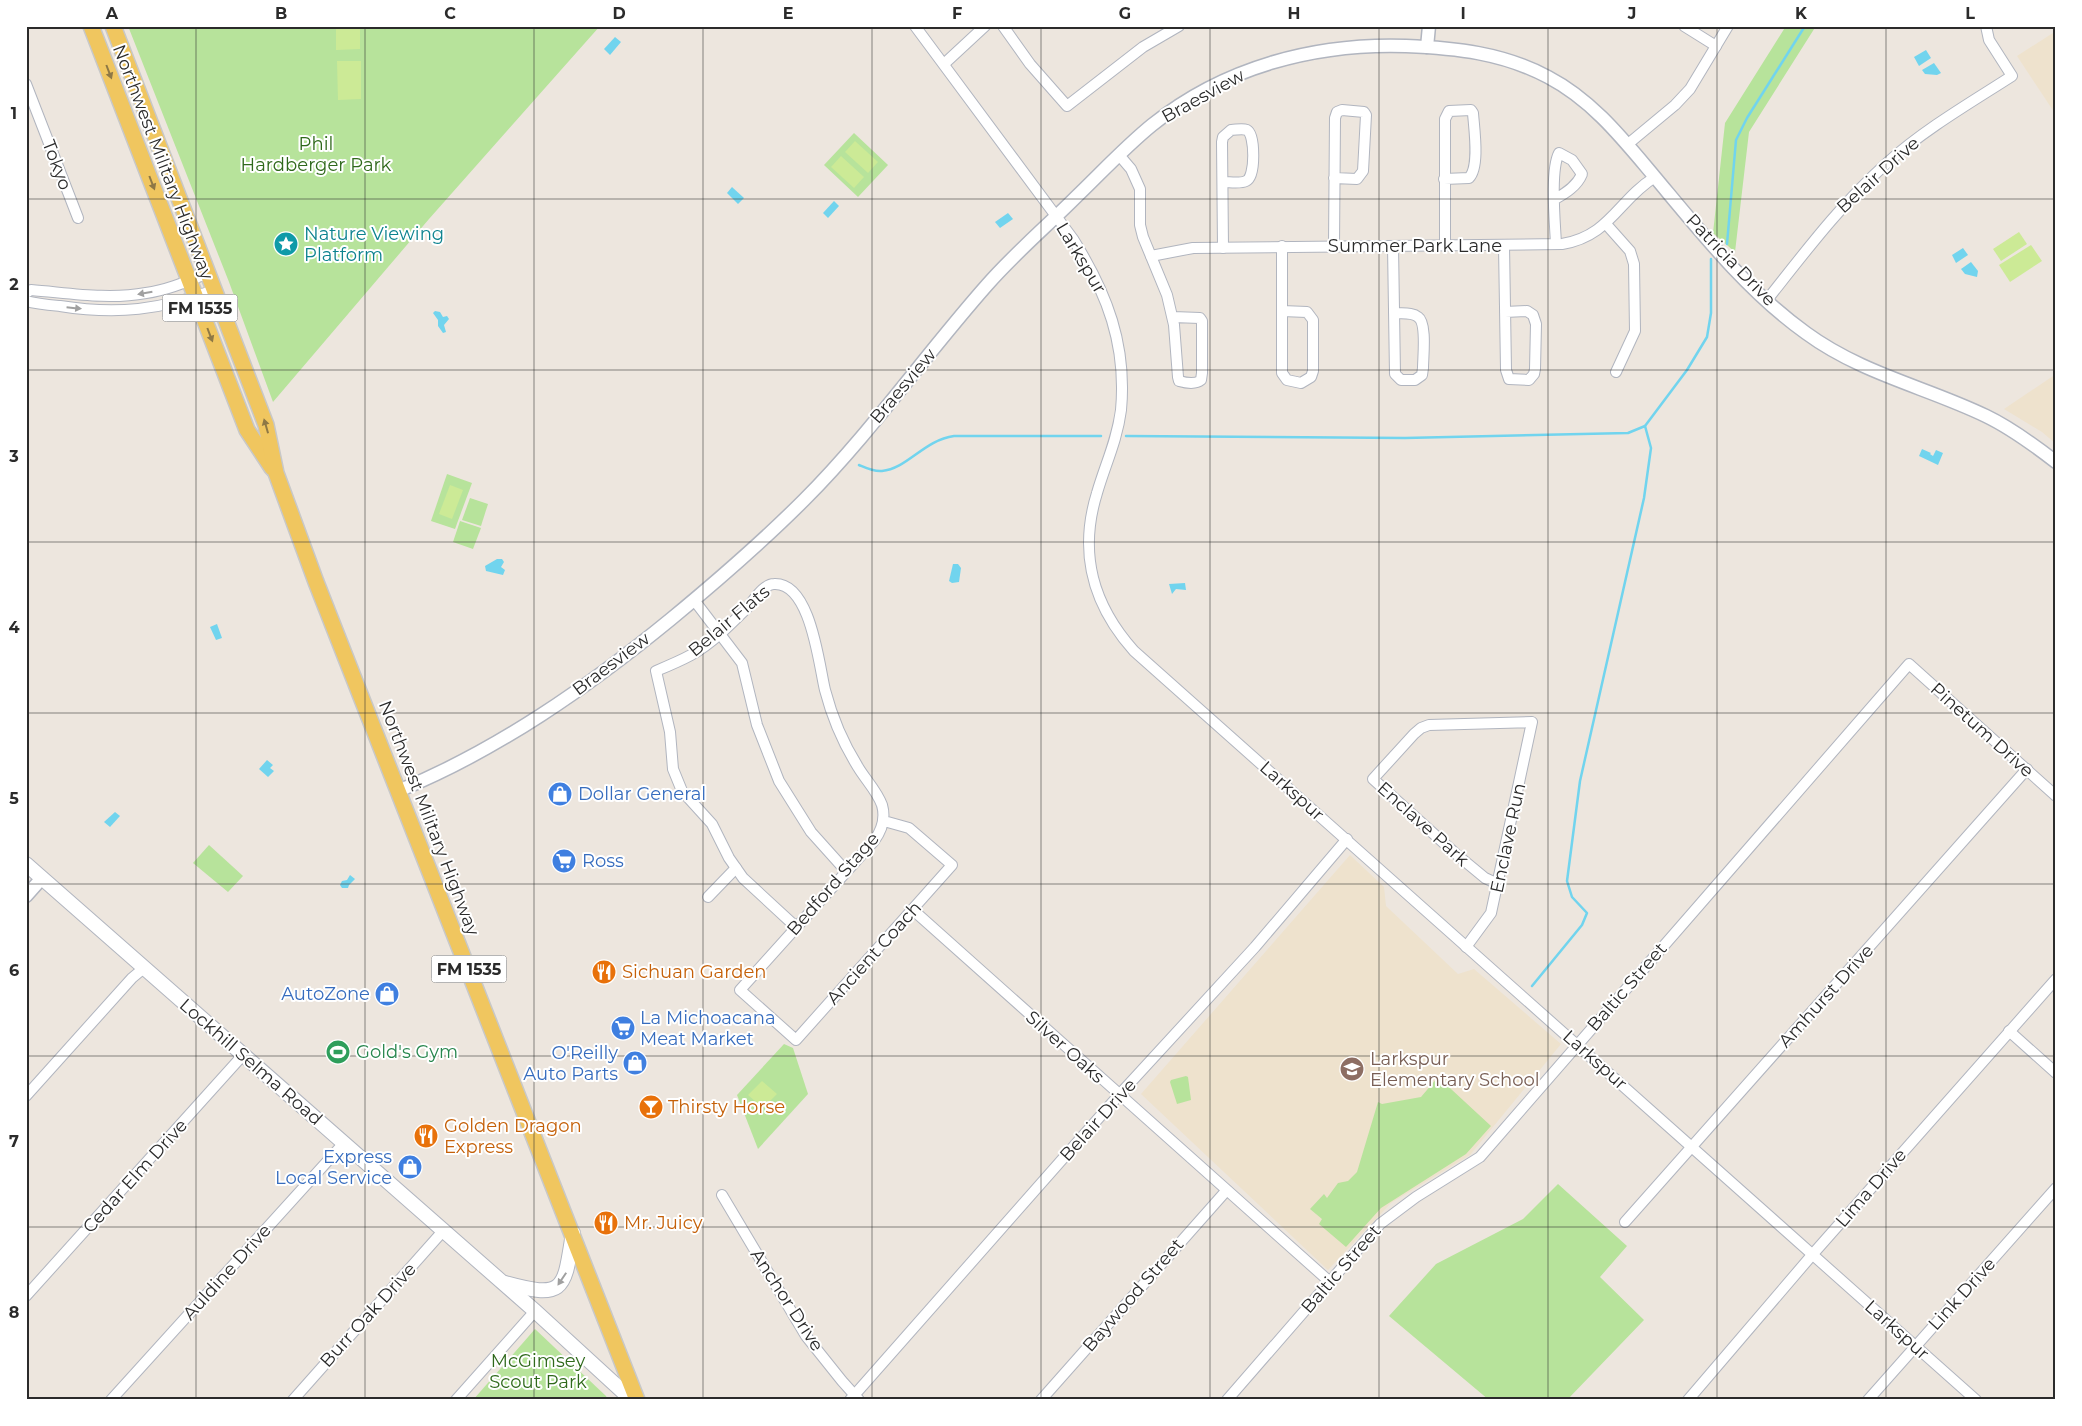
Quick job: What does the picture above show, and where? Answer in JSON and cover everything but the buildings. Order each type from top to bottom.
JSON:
[{"type":"main road","name":"Northwest Military Highway","points":[[91,26],[247,430],[276,473]]},
{"type":"main road","name":"Northwest Military Highway","points":[[113,26],[266,425],[276,473],[398,791],[638,1400]]},
{"type":"main road","name":"Lockhill Selma Road","points":[[26,864],[535,1311],[632,1400]]},
{"type":"main road","points":[[500,1281],[538,1291],[552,1290],[564,1280],[573,1233]]},
{"type":"street","name":"Larkspur","points":[[915,26],[1082,252],[1101,288],[1112,320],[1120,360],[1121,402],[1112,454],[1097,493],[1090,531],[1091,564],[1098,596],[1113,626],[1134,651],[1976,1400]]},
{"type":"street","points":[[944,64],[985,26]]},
{"type":"street","points":[[1002,26],[1030,64],[1067,106],[1143,46],[1179,26]]},
{"type":"street","points":[[1427,47],[1428,26]]},
{"type":"street","points":[[1684,26],[1716,46]]},
{"type":"street","points":[[1628,144],[1675,105],[1690,89],[1728,26]]},
{"type":"street","name":"Belair Drive","points":[[1767,300],[1831,218],[1882,167],[1927,132],[2012,76],[1989,40],[1986,26]]},
{"type":"street","name":"Braesview","points":[[398,791],[468,760],[533,720],[599,676],[694,600],[808,496],[877,418],[989,283],[1119,155],[1156,122],[1188,100],[1221,82],[1257,67],[1294,56],[1332,48],[1382,45],[1427,47]]},
{"type":"street","name":"Patricia Drive","points":[[1427,47],[1472,51],[1498,57],[1524,65],[1548,77],[1592,107],[1628,144],[1716,249],[1767,300],[1801,330],[1846,358],[1895,381],[1948,400],[2016,432],[2056,462]]},
{"type":"street","name":"Tokyo","points":[[26,84],[78,218]]},
{"type":"street","points":[[1334,178],[1357,179],[1364,171],[1366,115],[1364,112],[1342,110],[1337,112],[1335,118],[1334,178],[1334,246]]},
{"type":"street","points":[[1444,179],[1469,178],[1473,171],[1472,110],[1453,110],[1446,114],[1444,179],[1445,245]]},
{"type":"street","points":[[1223,182],[1244,182],[1250,178],[1253,170],[1253,150],[1252,138],[1247,130],[1231,130],[1223,137],[1223,182],[1223,248]]},
{"type":"street","points":[[1119,155],[1139,182],[1140,225],[1167,295],[1173,317],[1179,381],[1186,383],[1199,382],[1202,380],[1202,321],[1200,318],[1173,317]]},
{"type":"street","name":"Summer Park Lane","points":[[1151,256],[1177,250],[1223,248],[1556,244],[1582,240],[1606,224],[1646,183],[1655,177]]},
{"type":"street","points":[[1555,199],[1556,244]]},
{"type":"street","points":[[1606,224],[1630,251],[1634,264],[1635,331],[1616,372]]},
{"type":"street","points":[[1504,245],[1505,312],[1507,375],[1513,380],[1529,380],[1534,374],[1535,369],[1536,324],[1533,314],[1527,311],[1505,312]]},
{"type":"street","points":[[1282,246],[1282,311],[1282,373],[1287,380],[1302,383],[1310,377],[1313,371],[1313,320],[1307,312],[1282,311]]},
{"type":"street","points":[[1393,246],[1394,313],[1395,374],[1401,380],[1415,380],[1422,375],[1423,368],[1423,323],[1417,316],[1412,314],[1394,313]]},
{"type":"street","points":[[26,293],[31,290],[104,296],[147,293],[208,273]]},
{"type":"street","points":[[26,300],[121,312],[147,309],[195,297],[214,290]]},
{"type":"street","points":[[103,311],[104,296]]},
{"type":"street","name":"Belair Flats","points":[[736,868],[712,824],[689,801],[676,779],[672,764],[670,732],[656,671],[694,654],[746,610],[765,588],[774,584]]},
{"type":"street","name":"Bedford Stage","points":[[740,990],[874,841],[884,821],[877,794],[857,766],[836,726],[822,677],[814,634],[807,616],[786,587],[774,584]]},
{"type":"street","points":[[694,600],[744,668],[757,725],[779,781],[811,832],[846,872]]},
{"type":"street","name":"Pinetum Drive","points":[[1909,664],[2056,796]]},
{"type":"street","name":"Baltic Street","points":[[1227,1400],[1380,1224],[1416,1197],[1480,1157],[1909,664]]},
{"type":"street","name":"Enclave Run","points":[[1373,779],[1414,734],[1429,725],[1532,722],[1491,913],[1466,947]]},
{"type":"street","name":"Amhurst Drive","points":[[1625,1222],[2026,769]]},
{"type":"street","name":"Enclave Park","points":[[1373,779],[1456,854],[1485,878],[1498,884]]},
{"type":"street","name":"Ancient Coach","points":[[740,990],[796,1040],[952,864],[909,828],[884,821]]},
{"type":"street","name":"Belair Drive","points":[[854,1398],[1119,1095],[1249,954],[1347,840]]},
{"type":"street","points":[[708,897],[736,868],[754,890],[796,927]]},
{"type":"street","points":[[26,896],[42,878]]},
{"type":"street","name":"Silver Oaks","points":[[913,910],[1330,1282]]},
{"type":"street","points":[[26,1096],[144,968]]},
{"type":"street","name":"Lima Drive","points":[[1688,1400],[1812,1255],[2056,979]]},
{"type":"street","points":[[2009,1031],[2056,1073]]},
{"type":"street","name":"Cedar Elm Drive","points":[[26,1296],[243,1055]]},
{"type":"street","name":"Auldine Drive","points":[[111,1400],[343,1144]]},
{"type":"street","name":"Link Drive","points":[[1868,1400],[2056,1188]]},
{"type":"street","name":"Baywood Street","points":[[1041,1400],[1226,1190]]},
{"type":"street","name":"Anchor Drive","points":[[722,1195],[794,1319],[854,1398]]},
{"type":"street","name":"Burr Oak Drive","points":[[293,1400],[443,1231]]},
{"type":"street","points":[[456,1400],[535,1311]]},
{"type":"shaded area","points":[[2056,31],[2056,115],[2017,56]]},
{"type":"shaded area","points":[[2056,374],[2056,444],[2042,432],[2004,409]]},
{"type":"shaded area","name":"Larkspur Elementary School","points":[[1350,855],[1384,887],[1386,906],[1458,974],[1474,969],[1561,1044],[1470,1155],[1391,1203],[1328,1270],[1141,1094]]},
{"type":"green space","name":"Phil Hardberger Park","points":[[128,26],[600,26],[429,219],[273,402],[229,282]]},
{"type":"green space","points":[[336,26],[360,26],[360,49],[336,50]]},
{"type":"green space","points":[[1786,26],[1816,26],[1749,132],[1735,252],[1713,233],[1725,123]]},
{"type":"green space","points":[[337,61],[361,61],[361,99],[338,100]]},
{"type":"green space","points":[[854,133],[888,165],[858,197],[824,165]]},
{"type":"green space","points":[[855,141],[878,162],[868,173],[845,152]]},
{"type":"green space","points":[[841,156],[864,177],[854,188],[831,167]]},
{"type":"green space","points":[[2019,232],[2027,244],[2001,261],[1993,249]]},
{"type":"green space","points":[[2031,245],[2042,261],[2010,282],[1999,265]]},
{"type":"green space","points":[[447,474],[472,483],[455,529],[431,521]]},
{"type":"green space","points":[[450,485],[463,490],[452,519],[439,514]]},
{"type":"green space","points":[[470,498],[488,504],[481,526],[462,520]]},
{"type":"green space","points":[[460,521],[481,528],[473,549],[453,542]]},
{"type":"green space","points":[[209,845],[243,876],[228,892],[193,863]]},
{"type":"green space","points":[[784,1044],[793,1048],[808,1094],[758,1149],[737,1095]]},
{"type":"green space","points":[[1188,1077],[1191,1100],[1177,1104],[1170,1082],[1171,1080]]},
{"type":"green space","points":[[1438,1077],[1491,1126],[1466,1154],[1381,1208],[1346,1247],[1319,1224],[1322,1219],[1310,1209],[1324,1194],[1327,1198],[1338,1183],[1348,1181],[1357,1172],[1378,1102],[1382,1104],[1421,1097]]},
{"type":"green space","points":[[762,1081],[777,1094],[763,1108],[748,1095]]},
{"type":"green space","points":[[1558,1184],[1627,1246],[1600,1277],[1644,1320],[1567,1400],[1489,1400],[1389,1316],[1436,1264],[1523,1219]]},
{"type":"green space","name":"McGimsey Scout Park","points":[[535,1329],[606,1396],[608,1400],[473,1400]]},
{"type":"water","points":[[615,37],[621,42],[610,55],[604,49]]},
{"type":"water","points":[[1926,50],[1931,58],[1919,66],[1914,57]]},
{"type":"water","points":[[1934,63],[1941,73],[1937,75],[1925,74],[1922,70]]},
{"type":"water","points":[[732,187],[744,198],[738,204],[727,193]]},
{"type":"water","points":[[834,201],[839,206],[828,218],[823,213]]},
{"type":"water","points":[[1008,213],[1013,219],[1000,228],[995,222]]},
{"type":"water","points":[[1963,248],[1968,255],[1956,263],[1952,255]]},
{"type":"water","points":[[1971,262],[1978,271],[1977,277],[1965,274],[1961,269]]},
{"type":"water","points":[[435,311],[440,312],[443,317],[447,316],[449,319],[444,325],[446,332],[443,333],[438,326],[438,320],[433,313]]},
{"type":"water","points":[[1922,449],[1933,456],[1936,450],[1943,453],[1938,465],[1919,456]]},
{"type":"water","points":[[497,559],[502,559],[504,562],[501,567],[505,570],[503,575],[486,571],[485,566]]},
{"type":"water","points":[[953,564],[958,564],[961,568],[959,582],[952,583],[949,581]]},
{"type":"water","points":[[1185,583],[1186,590],[1176,589],[1172,594],[1169,584]]},
{"type":"water","points":[[217,624],[222,638],[216,640],[210,627]]},
{"type":"water","points":[[267,760],[273,765],[270,768],[274,771],[268,777],[259,769]]},
{"type":"water","points":[[115,812],[120,816],[110,827],[104,822]]},
{"type":"water","points":[[350,875],[355,879],[348,888],[342,888],[340,885],[342,881],[347,880]]},
{"type":"waterway","points":[[1727,244],[1736,140],[1747,118],[1805,26]]},
{"type":"waterway","points":[[1126,436],[1405,438],[1628,433],[1645,426],[1687,370],[1707,337],[1711,313],[1711,259]]},
{"type":"waterway","points":[[1532,986],[1582,925],[1587,913],[1572,897],[1567,881],[1580,781],[1644,498],[1651,448],[1645,426]]},
{"type":"waterway","points":[[859,465],[876,471],[891,469],[934,443],[954,436],[1101,436]]},
{"type":"place","name":"Nature Viewing Platform","points":[[286,244]]},
{"type":"place","name":"Dollar General","points":[[560,794]]},
{"type":"place","name":"Ross","points":[[564,861]]},
{"type":"place","name":"Sichuan Garden","points":[[604,972]]},
{"type":"place","name":"AutoZone","points":[[387,994]]},
{"type":"place","name":"La Michoacana Meat Market","points":[[623,1028]]},
{"type":"place","name":"Gold's Gym","points":[[338,1052]]},
{"type":"place","name":"O'Reilly Auto Parts","points":[[635,1063]]},
{"type":"place","name":"Larkspur Elementary School","points":[[1352,1069]]},
{"type":"place","name":"Thirsty Horse","points":[[651,1107]]},
{"type":"place","name":"Golden Dragon Express","points":[[426,1136]]},
{"type":"place","name":"Express Local Service","points":[[410,1167]]},
{"type":"place","name":"Mr. Juicy","points":[[606,1223]]}]
